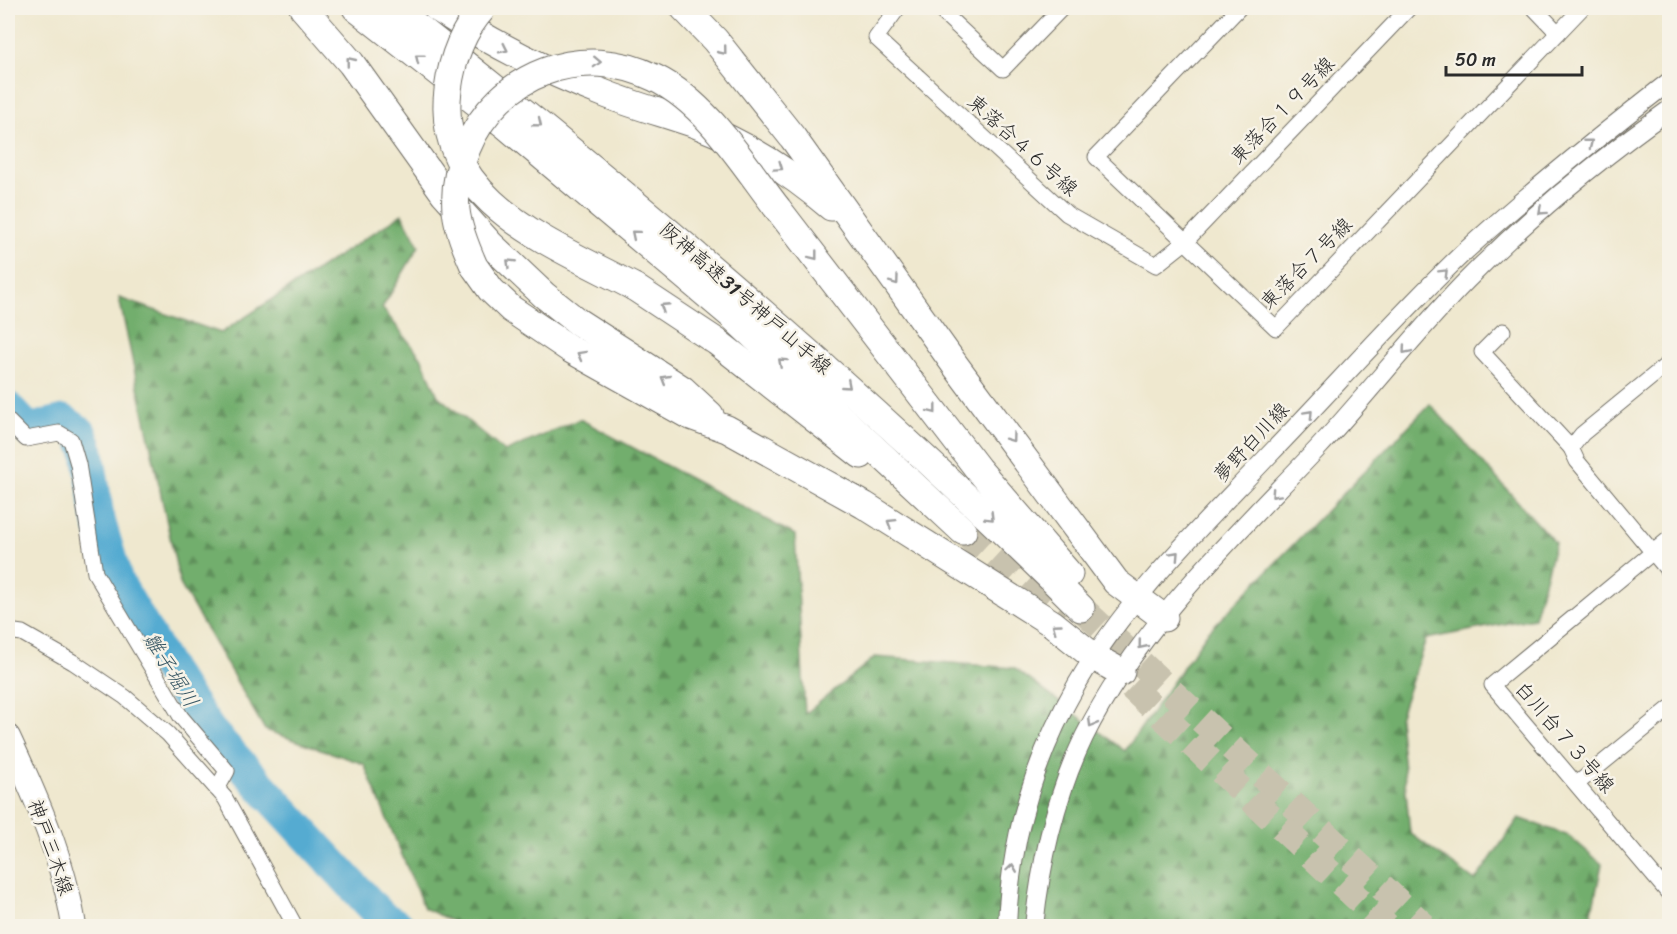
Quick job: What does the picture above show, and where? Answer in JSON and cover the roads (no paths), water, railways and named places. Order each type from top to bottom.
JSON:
[{"type":"highway","points":[[303,8],[351,63],[444,192],[490,244],[544,295],[578,322],[682,389],[727,429],[864,506],[1053,624],[1094,657],[1121,672]]},
{"type":"highway","name":"阪神高速31号神戸山手線","points":[[357,8],[504,124],[730,315],[963,531],[838,439],[717,342],[634,287],[545,240],[500,212],[480,192],[453,151],[446,103],[450,75],[458,45],[483,8]]},
{"type":"highway","name":"阪神高速31号神戸山手線","points":[[394,8],[582,159],[760,309],[1084,603],[714,126],[684,98],[657,78],[623,65],[604,62],[557,66],[525,80],[498,100],[474,130],[461,161],[456,210],[466,249],[474,266],[491,290],[511,309],[570,349],[688,415],[727,429]]},
{"type":"highway","points":[[437,8],[494,44],[563,77],[696,125],[753,151],[796,179],[861,234]]},
{"type":"highway","points":[[684,8],[715,40],[793,138],[1116,582],[1164,618]]},
{"type":"main road","name":"神戸三木線","points":[[8,737],[49,831],[69,897],[74,927]]},
{"type":"street","name":"東落合４６号線","points":[[898,8],[876,38],[1067,214],[1156,265],[1185,242]]},
{"type":"street","points":[[938,8],[1003,69],[1062,8]]},
{"type":"street","name":"東落合７号線","points":[[1239,8],[1096,157],[1276,328],[1582,8]]},
{"type":"street","name":"東落合１９号線","points":[[1185,242],[1409,8]]},
{"type":"street","points":[[1534,8],[1558,33]]},
{"type":"street","name":"夢野白川線","points":[[1007,927],[1012,861],[1027,798],[1040,758],[1056,723],[1094,657],[1137,600],[1206,522],[1459,258],[1576,153],[1670,81]]},
{"type":"street","points":[[1034,927],[1040,877],[1057,808],[1084,737],[1121,672],[1199,575],[1372,390],[1468,279],[1568,188],[1670,109]]},
{"type":"street","points":[[1503,331],[1482,352],[1571,448],[1577,461],[1670,573]]},
{"type":"street","points":[[1571,448],[1582,434],[1670,363]]},
{"type":"street","points":[[8,421],[26,439],[59,433],[70,440],[78,464],[95,573],[181,717],[227,771],[217,789]]},
{"type":"street","points":[[1652,552],[1670,538]]},
{"type":"street","name":"白川台７３号線","points":[[1652,552],[1492,685],[1666,885]]},
{"type":"street","points":[[8,631],[22,633],[73,662],[125,697],[168,734],[217,789],[267,870],[295,927]]},
{"type":"street","points":[[1578,783],[1670,708]]},
{"type":"waterway","name":"雛子堀川","points":[[8,408],[29,430],[64,421],[80,432],[88,452],[98,517],[117,581],[169,671],[210,731],[382,917],[398,926]]},
{"type":"tunnel","points":[[963,531],[1060,620]]},
{"type":"tunnel","points":[[1081,608],[1424,926]]},
{"type":"tunnel","points":[[1101,659],[1387,926]]}]
